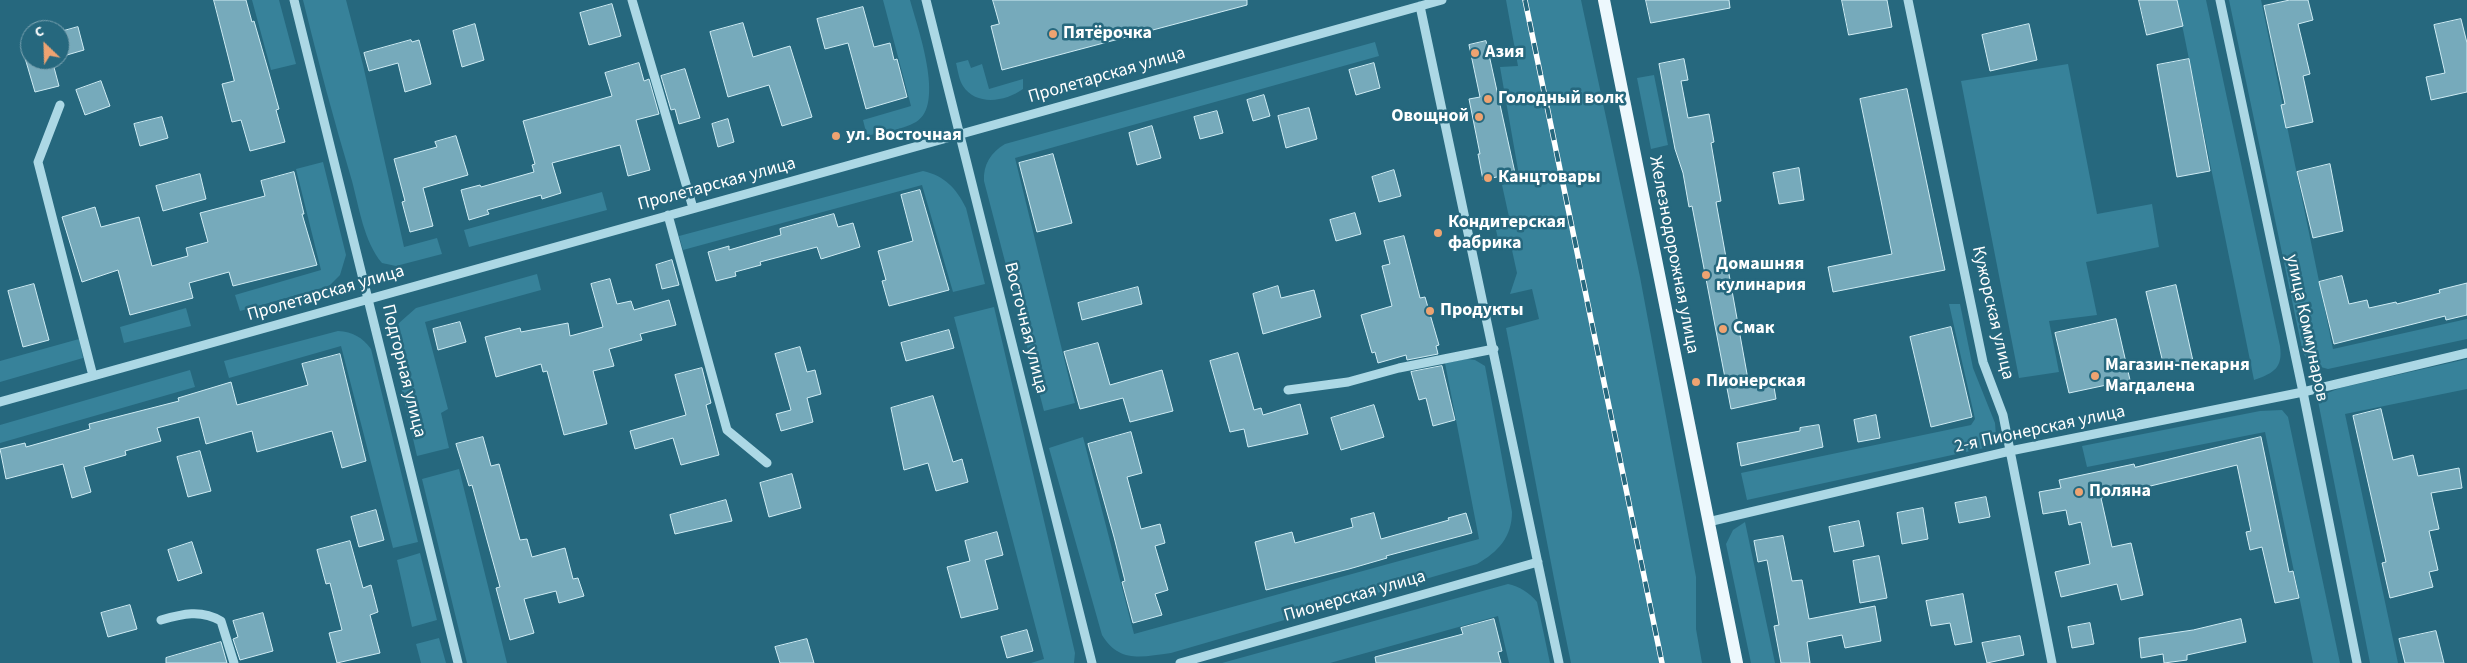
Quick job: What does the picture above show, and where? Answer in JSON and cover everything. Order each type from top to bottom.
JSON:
[{"type":"main road","name":"Железнодорожная улица","points":[[1604,0],[1736,663]]},
{"type":"street","name":"Подгорная улица","points":[[294,0],[458,663]]},
{"type":"street","points":[[632,0],[693,208]]},
{"type":"street","name":"Восточная улица","points":[[926,0],[1092,663]]},
{"type":"street","name":"Пролетарская улица","points":[[0,402],[1442,0]]},
{"type":"street","name":"Кужорская улица","points":[[1908,0],[1983,362],[2003,415],[2052,663]]},
{"type":"street","name":"улица Коммунаров","points":[[2220,0],[2303,392],[2357,663]]},
{"type":"street","points":[[1420,6],[1559,663]]},
{"type":"street","points":[[60,106],[38,162],[93,376]]},
{"type":"street","points":[[668,215],[727,430],[767,463]]},
{"type":"street","points":[[1288,390],[1348,382],[1399,368],[1494,350]]},
{"type":"street","name":"2-я Пионерская улица","points":[[1708,522],[2010,451],[2303,392],[2467,352]]},
{"type":"street","name":"Пионерская улица","points":[[1180,663],[1538,562]]},
{"type":"street","points":[[161,620],[185,613],[210,614],[221,621],[234,663]]},
{"type":"shaded area","points":[[252,0],[279,0],[296,64],[271,70]]},
{"type":"shaded area","points":[[303,0],[346,0],[363,65],[404,247],[437,238],[442,254],[396,266],[382,263],[376,255],[366,235]]},
{"type":"shaded area","points":[[883,0],[910,0],[927,64],[929,99],[925,113],[916,122],[898,129],[867,136],[863,120],[911,106]]},
{"type":"shaded area","points":[[1506,0],[1581,0],[1640,277],[1696,577],[1696,629],[1702,663],[1571,663],[1506,328],[1539,319],[1532,289],[1510,294],[1517,273],[1510,241],[1499,243],[1496,230],[1511,226],[1502,185],[1520,181],[1500,67],[1518,66]]},
{"type":"shaded area","points":[[2177,0],[2206,0],[2280,346],[2280,360],[2276,369],[2254,380]]},
{"type":"shaded area","points":[[2229,0],[2261,0],[2333,349],[2467,319],[2467,339],[2328,369],[2310,364],[2303,353]]},
{"type":"shaded area","points":[[1375,42],[1379,56],[1015,158],[1075,403],[1044,411],[984,181],[985,170],[992,155],[1005,144]]},
{"type":"shaded area","points":[[968,60],[971,68],[982,64],[989,89],[1023,79],[1023,89],[1000,99],[991,100],[975,97],[963,86],[956,63]]},
{"type":"shaded area","points":[[2068,64],[2097,214],[2152,204],[2159,247],[2086,262],[2097,315],[2049,321],[2059,372],[2019,378],[1961,81]]},
{"type":"shaded area","points":[[1654,75],[1668,145],[1651,149],[1637,78]]},
{"type":"shaded area","points":[[323,162],[346,255],[340,275],[329,286],[240,311],[235,295],[321,270],[296,169]]},
{"type":"shaded area","points":[[923,171],[938,176],[949,184],[966,208],[985,284],[953,292],[922,185],[683,250],[679,236]]},
{"type":"shaded area","points":[[602,192],[607,210],[469,247],[464,230]]},
{"type":"shaded area","points":[[537,274],[541,290],[425,322],[448,409],[441,413],[449,448],[417,456],[393,352],[392,340],[399,323],[416,308]]},
{"type":"shaded area","points":[[1949,304],[1960,304],[1973,368],[1995,423],[1996,435],[1984,448],[1747,500],[1741,473],[1971,425],[1975,419]]},
{"type":"shaded area","points":[[994,307],[1075,653],[1074,663],[1031,663],[1044,659],[954,317]]},
{"type":"shaded area","points":[[186,308],[191,326],[124,343],[120,327]]},
{"type":"shaded area","points":[[338,331],[357,336],[371,349],[418,542],[393,548],[341,346],[229,378],[224,361]]},
{"type":"shaded area","points":[[79,339],[83,358],[0,382],[0,361]]},
{"type":"shaded area","points":[[1467,359],[1475,360],[1485,366],[1512,512],[1506,536],[1491,554],[1477,564],[1171,653],[1150,656],[1123,654],[1109,644],[1102,635],[1049,448],[1083,437],[1134,634],[1479,539],[1445,363]]},
{"type":"shaded area","points":[[2467,359],[2467,389],[2345,414],[2398,663],[2370,663],[2318,401],[2325,394],[2340,388]]},
{"type":"shaded area","points":[[190,370],[195,387],[0,443],[0,425]]},
{"type":"shaded area","points":[[2282,410],[2288,417],[2340,663],[2313,663],[2265,432],[2087,467],[2082,446],[2260,411]]},
{"type":"shaded area","points":[[459,469],[507,663],[467,663],[422,479]]},
{"type":"shaded area","points":[[1745,522],[1775,663],[1751,663],[1726,544],[1733,530]]},
{"type":"shaded area","points":[[420,553],[437,620],[412,627],[397,560]]},
{"type":"shaded area","points":[[1508,584],[1524,590],[1537,602],[1550,663],[1509,663],[1498,616],[1330,663],[1222,663]]},
{"type":"shaded area","points":[[439,638],[446,663],[421,663],[416,644]]},
{"type":"building","points":[[214,0],[246,0],[252,22],[254,21],[279,109],[276,110],[285,142],[250,151],[241,120],[232,122],[222,84],[234,81]]},
{"type":"building","points":[[993,0],[1247,0],[1247,5],[1002,70],[991,26],[999,24]]},
{"type":"building","points":[[1646,0],[1729,0],[1730,8],[1651,23]]},
{"type":"building","points":[[1842,0],[1887,0],[1892,27],[1849,35]]},
{"type":"building","points":[[2139,0],[2177,0],[2183,26],[2147,35]]},
{"type":"building","points":[[2290,0],[2308,0],[2313,20],[2298,24],[2310,74],[2303,76],[2313,122],[2286,128],[2281,105],[2285,104],[2264,6]]},
{"type":"building","points":[[612,4],[621,36],[589,45],[580,13]]},
{"type":"building","points":[[863,7],[874,47],[890,43],[894,60],[897,59],[907,97],[866,109],[848,43],[825,49],[817,19]]},
{"type":"building","points":[[2461,19],[2467,43],[2467,92],[2431,100],[2426,77],[2445,73],[2434,25]]},
{"type":"building","points":[[743,23],[753,57],[790,46],[812,117],[782,126],[769,85],[728,97],[710,32]]},
{"type":"building","points":[[475,24],[484,60],[462,67],[453,31]]},
{"type":"building","points":[[2029,24],[2037,60],[1990,71],[1982,35]]},
{"type":"building","points":[[78,27],[84,50],[70,54],[70,29]]},
{"type":"building","points":[[411,40],[412,42],[419,40],[431,84],[405,92],[398,63],[369,71],[364,53]]},
{"type":"building","points":[[1486,41],[1515,173],[1483,180],[1469,99],[1480,97],[1469,45]]},
{"type":"building","points":[[1684,59],[1688,80],[1681,81],[1688,118],[1709,114],[1714,142],[1711,143],[1721,201],[1716,202],[1749,385],[1773,381],[1776,399],[1731,409],[1692,206],[1689,207],[1683,173],[1675,149],[1659,64]]},
{"type":"building","points":[[2189,59],[2210,171],[2177,177],[2157,65]]},
{"type":"building","points":[[639,63],[644,81],[649,79],[659,114],[636,120],[650,170],[628,176],[620,145],[552,163],[561,193],[542,199],[541,195],[487,210],[489,214],[469,220],[461,190],[480,185],[481,187],[534,172],[532,165],[535,164],[523,121],[612,96],[605,73]]},
{"type":"building","points":[[1374,63],[1380,88],[1356,95],[1349,70]]},
{"type":"building","points":[[685,69],[700,118],[679,124],[675,109],[671,110],[661,76]]},
{"type":"building","points":[[29,70],[55,70],[59,86],[35,92]]},
{"type":"building","points":[[101,81],[110,106],[85,115],[76,90]]},
{"type":"building","points":[[1907,89],[1945,270],[1833,292],[1828,267],[1892,254],[1860,99]]},
{"type":"building","points":[[1264,95],[1270,116],[1253,121],[1247,100]]},
{"type":"building","points":[[1309,108],[1317,139],[1286,148],[1278,116]]},
{"type":"building","points":[[1217,111],[1223,133],[1200,139],[1194,117]]},
{"type":"building","points":[[162,117],[168,138],[140,146],[134,124]]},
{"type":"building","points":[[728,119],[734,142],[718,147],[712,124]]},
{"type":"building","points":[[1152,126],[1161,158],[1137,165],[1129,133]]},
{"type":"building","points":[[456,136],[468,175],[423,188],[433,226],[410,232],[402,202],[405,201],[394,159],[437,147],[435,142]]},
{"type":"building","points":[[1053,154],[1072,223],[1037,232],[1019,163]]},
{"type":"building","points":[[2330,164],[2343,231],[2313,238],[2297,172]]},
{"type":"building","points":[[1799,168],[1804,200],[1779,204],[1773,173]]},
{"type":"building","points":[[1394,170],[1401,196],[1379,202],[1372,177]]},
{"type":"building","points":[[294,172],[304,214],[302,214],[317,265],[233,286],[229,272],[189,283],[193,298],[130,315],[118,270],[82,282],[62,217],[95,207],[101,227],[139,217],[152,266],[188,256],[186,248],[208,242],[200,213],[265,196],[261,181]]},
{"type":"building","points":[[200,174],[206,199],[163,211],[156,186]]},
{"type":"building","points":[[920,190],[949,290],[889,306],[882,281],[886,280],[878,251],[913,241],[901,195]]},
{"type":"building","points":[[1355,213],[1361,234],[1336,241],[1330,220]]},
{"type":"building","points":[[834,214],[838,227],[853,223],[860,247],[821,259],[817,247],[760,262],[761,265],[735,272],[736,276],[716,281],[708,252],[729,246],[729,250],[781,235],[780,229]]},
{"type":"building","points":[[1404,236],[1420,298],[1425,297],[1439,345],[1436,346],[1438,354],[1407,360],[1406,355],[1378,363],[1375,352],[1372,353],[1361,315],[1392,306],[1382,266],[1390,264],[1384,241]]},
{"type":"building","points":[[672,260],[679,285],[662,289],[656,265]]},
{"type":"building","points":[[2342,276],[2349,304],[2367,300],[2369,308],[2396,302],[2397,304],[2440,293],[2439,290],[2467,283],[2467,315],[2446,320],[2445,316],[2334,344],[2319,282]]},
{"type":"building","points":[[610,279],[617,304],[631,301],[634,310],[669,300],[676,325],[640,334],[642,340],[609,349],[614,366],[593,371],[607,424],[564,435],[547,371],[543,372],[541,364],[496,377],[485,337],[520,328],[521,332],[568,323],[570,336],[603,327],[591,284]]},
{"type":"building","points":[[34,284],[49,340],[23,347],[8,291]]},
{"type":"building","points":[[2176,285],[2193,361],[2164,367],[2146,292]]},
{"type":"building","points":[[1278,286],[1281,298],[1314,290],[1321,317],[1263,334],[1253,294]]},
{"type":"building","points":[[1138,287],[1142,304],[1082,320],[1078,303]]},
{"type":"building","points":[[2116,319],[2130,380],[2069,393],[2055,333]]},
{"type":"building","points":[[460,322],[466,342],[438,350],[433,329]]},
{"type":"building","points":[[1951,327],[1972,417],[1931,427],[1910,337]]},
{"type":"building","points":[[949,330],[954,348],[906,361],[901,343]]},
{"type":"building","points":[[1098,343],[1110,385],[1162,370],[1173,411],[1130,422],[1123,398],[1080,409],[1064,352]]},
{"type":"building","points":[[800,347],[807,372],[815,370],[821,394],[807,398],[813,422],[781,431],[776,414],[791,410],[775,354]]},
{"type":"building","points":[[1238,353],[1254,410],[1261,408],[1263,415],[1300,404],[1308,434],[1248,447],[1244,429],[1230,432],[1210,361]]},
{"type":"building","points":[[340,354],[366,461],[342,468],[332,431],[257,452],[252,431],[206,444],[199,417],[157,428],[161,441],[125,451],[126,455],[84,467],[91,492],[72,498],[63,464],[6,479],[0,449],[25,443],[26,447],[90,429],[89,424],[179,401],[178,398],[231,382],[237,405],[308,385],[302,364]]},
{"type":"building","points":[[1442,366],[1455,420],[1433,426],[1426,398],[1419,400],[1411,372]]},
{"type":"building","points":[[702,368],[711,403],[706,405],[719,455],[681,465],[673,438],[635,449],[630,431],[686,415],[675,375]]},
{"type":"building","points":[[933,396],[953,462],[962,459],[968,482],[936,491],[928,463],[904,470],[891,408]]},
{"type":"building","points":[[1374,405],[1384,437],[1341,450],[1331,418]]},
{"type":"building","points":[[2381,409],[2393,460],[2413,455],[2418,476],[2459,468],[2462,488],[2431,493],[2439,529],[2429,531],[2438,570],[2429,572],[2433,587],[2390,598],[2382,563],[2386,562],[2353,416]]},
{"type":"building","points":[[1876,415],[1880,438],[1858,442],[1854,420]]},
{"type":"building","points":[[1819,425],[1823,447],[1741,466],[1737,443],[1800,431],[1800,428]]},
{"type":"building","points":[[1131,432],[1142,473],[1127,477],[1141,529],[1160,524],[1165,543],[1155,546],[1168,590],[1155,594],[1162,615],[1133,623],[1122,582],[1125,581],[1114,537],[1088,444]]},
{"type":"building","points":[[483,437],[491,466],[499,464],[520,540],[527,539],[532,557],[565,548],[573,579],[578,578],[584,596],[559,603],[556,591],[524,599],[534,633],[510,640],[496,588],[500,587],[472,485],[469,486],[456,444]]},
{"type":"building","points":[[2261,437],[2289,572],[2293,571],[2299,598],[2275,603],[2262,547],[2250,550],[2246,532],[2251,531],[2237,465],[2101,498],[2112,547],[2131,543],[2143,595],[2121,600],[2117,584],[2061,597],[2055,572],[2090,564],[2081,522],[2069,525],[2066,510],[2043,514],[2039,492],[2061,488],[2059,480],[2134,464],[2135,467]]},
{"type":"building","points":[[200,451],[211,491],[188,497],[177,457]]},
{"type":"building","points":[[792,474],[801,508],[769,517],[760,483]]},
{"type":"building","points":[[1986,497],[1990,517],[1959,523],[1955,503]]},
{"type":"building","points":[[726,500],[732,521],[675,534],[670,515]]},
{"type":"building","points":[[1923,508],[1928,539],[1902,544],[1897,513]]},
{"type":"building","points":[[376,510],[384,540],[359,547],[351,517]]},
{"type":"building","points":[[1374,513],[1381,539],[1449,520],[1448,518],[1466,513],[1472,533],[1386,556],[1387,558],[1349,569],[1266,590],[1255,542],[1292,532],[1295,543],[1353,527],[1351,519]]},
{"type":"building","points":[[1859,521],[1864,546],[1834,552],[1829,527]]},
{"type":"building","points":[[997,532],[1003,555],[985,560],[998,609],[961,618],[947,567],[970,561],[965,541]]},
{"type":"building","points":[[1783,536],[1792,581],[1802,580],[1809,619],[1875,606],[1881,641],[1845,648],[1842,635],[1807,642],[1810,663],[1781,663],[1774,626],[1779,625],[1767,560],[1758,562],[1754,541]]},
{"type":"building","points":[[350,541],[363,588],[371,585],[378,612],[370,615],[380,653],[337,663],[329,633],[342,630],[330,583],[326,584],[317,550]]},
{"type":"building","points":[[192,542],[202,573],[178,581],[168,550]]},
{"type":"building","points":[[1879,556],[1887,598],[1860,603],[1853,561]]},
{"type":"building","points":[[1963,594],[1972,642],[1955,645],[1950,623],[1931,626],[1926,601]]},
{"type":"building","points":[[130,605],[137,629],[108,637],[101,613]]},
{"type":"building","points":[[263,613],[273,651],[240,660],[233,639],[238,637],[233,621]]},
{"type":"building","points":[[1494,619],[1502,651],[1498,652],[1501,663],[1376,663],[1375,657],[1463,634],[1461,628]]},
{"type":"building","points":[[2241,619],[2246,642],[2187,655],[2187,660],[2164,663],[2163,654],[2141,658],[2139,638],[2193,630]]},
{"type":"building","points":[[2090,623],[2094,644],[2072,648],[2068,627]]},
{"type":"building","points":[[1027,630],[1033,651],[1007,658],[1001,637]]},
{"type":"building","points":[[2436,631],[2444,663],[2405,663],[2399,639]]},
{"type":"building","points":[[2020,636],[2024,655],[1987,663],[1982,643]]},
{"type":"building","points":[[807,639],[814,663],[780,663],[775,647]]},
{"type":"building","points":[[221,642],[227,663],[166,663],[166,658]]},
{"type":"railway","points":[[1525,0],[1662,663]]},
{"type":"place","name":"Пятёрочка","points":[[1053,34]]},
{"type":"place","name":"Азия","points":[[1475,53]]},
{"type":"place","name":"Голодный волк","points":[[1488,99]]},
{"type":"place","name":"Овощной","points":[[1479,117]]},
{"type":"place","name":"ул. Восточная","points":[[836,136]]},
{"type":"place","name":"Канцтовары","points":[[1488,178]]},
{"type":"place","name":"Кондитерская фабрика","points":[[1438,233]]},
{"type":"place","name":"Домашняя кулинария","points":[[1706,275]]},
{"type":"place","name":"Продукты","points":[[1430,311]]},
{"type":"place","name":"Смак","points":[[1723,329]]},
{"type":"place","name":"Магазин-пекарня Магдалена","points":[[2095,376]]},
{"type":"place","name":"Пионерская","points":[[1696,382]]},
{"type":"place","name":"Поляна","points":[[2079,492]]}]
